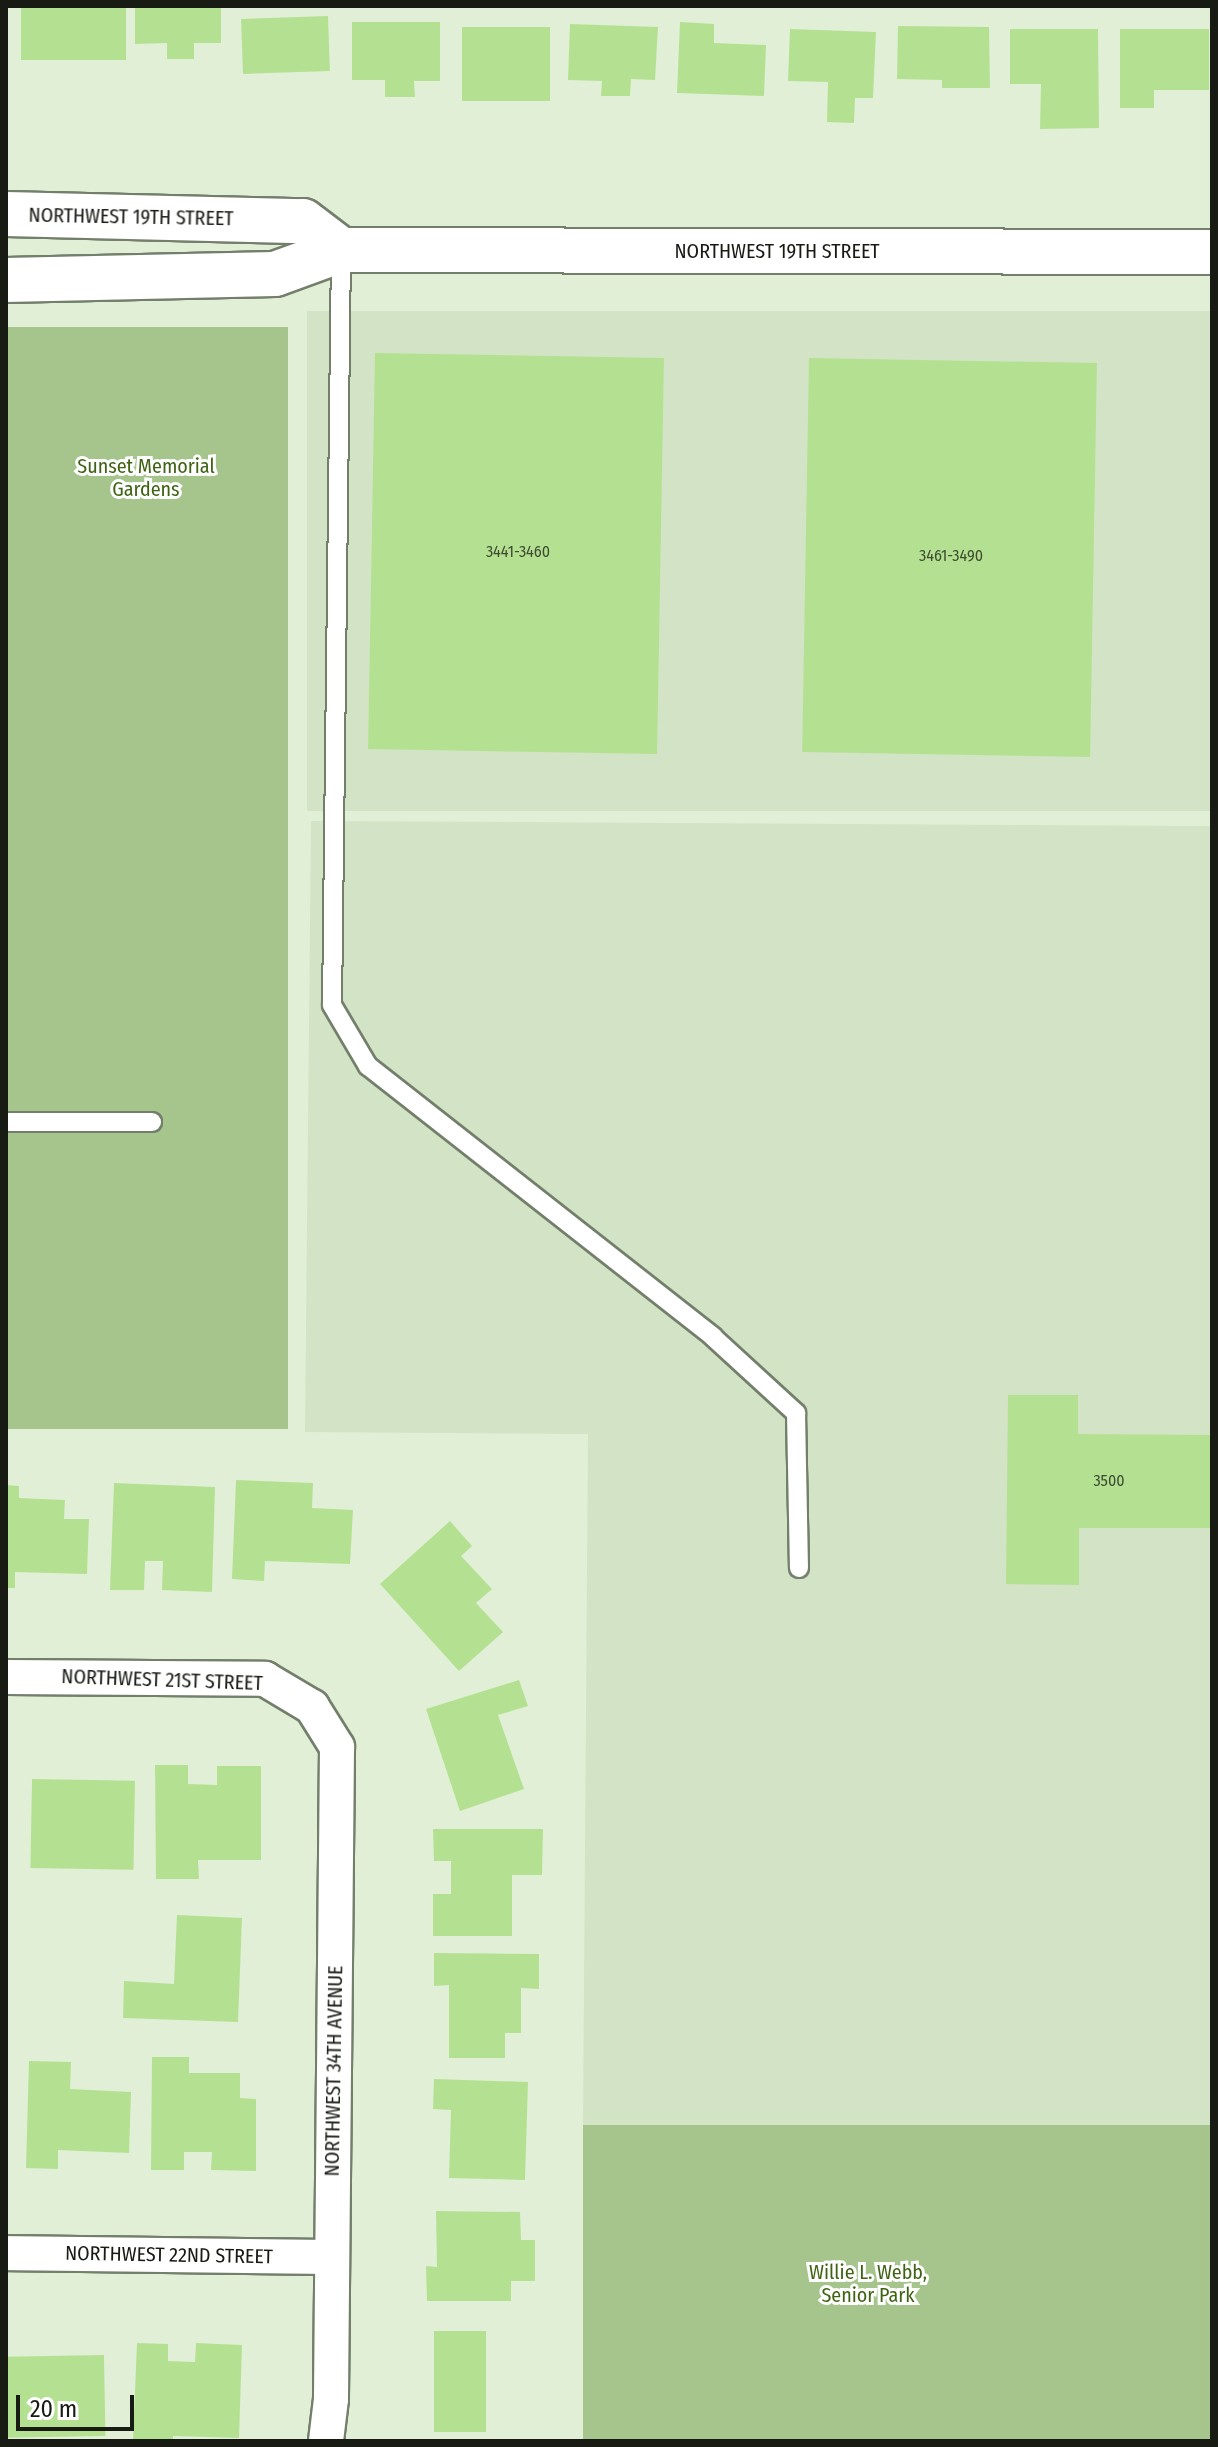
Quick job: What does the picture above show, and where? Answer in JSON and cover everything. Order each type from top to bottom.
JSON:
[{"type":"street","name":"NORTHWEST 19TH STREET","points":[[6,214],[303,221],[341,250]]},
{"type":"street","name":"NORTHWEST 19TH STREET","points":[[6,280],[275,274],[341,250],[1212,252]]},
{"type":"street","name":"NORTHWEST 21ST STREET","points":[[6,1677],[265,1679],[312,1707]]},
{"type":"street","name":"NORTHWEST 34TH AVENUE","points":[[312,1707],[337,1747],[331,2399],[326,2441]]},
{"type":"street","name":"NORTHWEST 22ND STREET","points":[[6,2253],[332,2257]]},
{"type":"lane","points":[[341,250],[332,1005],[368,1066],[713,1337],[796,1413],[799,1568]]},
{"type":"lane","points":[[6,1122],[152,1122]]},
{"type":"shaded area","points":[[307,311],[1212,311],[1212,811],[307,811]]},
{"type":"shaded area","points":[[311,821],[1212,826],[1212,2129],[583,2125],[588,1434],[305,1432]]},
{"type":"green space","name":"Sunset Memorial Gardens","points":[[6,327],[288,327],[288,1429],[6,1429]]},
{"type":"green space","name":"Willie L. Webb, Senior Park","points":[[583,2125],[1212,2125],[1212,2441],[583,2441]]},
{"type":"building","points":[[21,6],[126,6],[126,60],[21,60]]},
{"type":"building","points":[[135,6],[221,6],[221,43],[194,43],[194,59],[167,59],[167,43],[135,44]]},
{"type":"building","points":[[328,16],[330,71],[243,74],[241,19]]},
{"type":"building","points":[[352,22],[440,22],[440,81],[414,81],[415,97],[385,97],[385,80],[352,80]]},
{"type":"building","points":[[680,22],[714,24],[714,43],[766,45],[764,96],[677,93]]},
{"type":"building","points":[[570,24],[658,27],[655,80],[631,79],[630,96],[601,96],[602,81],[568,80]]},
{"type":"building","points":[[898,26],[989,27],[990,88],[942,88],[942,80],[897,79]]},
{"type":"building","points":[[462,27],[550,27],[550,101],[462,101]]},
{"type":"building","points":[[790,29],[876,32],[873,98],[855,98],[854,123],[827,122],[828,82],[788,81]]},
{"type":"building","points":[[1010,29],[1098,29],[1099,128],[1040,129],[1041,84],[1010,84]]},
{"type":"building","points":[[1120,29],[1209,29],[1209,90],[1154,90],[1154,108],[1120,108]]},
{"type":"building","points":[[375,353],[664,358],[657,754],[368,749]]},
{"type":"building","points":[[809,358],[1097,363],[1090,757],[802,752]]},
{"type":"building","points":[[1008,1395],[1078,1395],[1078,1434],[1212,1435],[1212,1528],[1079,1528],[1079,1585],[1006,1584]]},
{"type":"building","points":[[236,1480],[313,1483],[312,1508],[353,1510],[350,1564],[265,1561],[264,1581],[232,1579]]},
{"type":"building","points":[[114,1483],[215,1487],[212,1592],[162,1590],[163,1561],[145,1561],[144,1590],[110,1590]]},
{"type":"building","points":[[6,1485],[19,1486],[19,1498],[65,1500],[64,1519],[89,1519],[87,1574],[15,1572],[15,1588],[6,1588]]},
{"type":"building","points":[[450,1521],[472,1546],[461,1556],[492,1589],[476,1603],[503,1632],[459,1671],[380,1584]]},
{"type":"building","points":[[519,1680],[528,1706],[498,1715],[524,1789],[460,1811],[426,1709]]},
{"type":"building","points":[[155,1765],[188,1765],[188,1784],[217,1785],[217,1766],[261,1766],[261,1860],[198,1860],[199,1879],[156,1879]]},
{"type":"building","points":[[32,1779],[135,1781],[133,1870],[30,1868]]},
{"type":"building","points":[[433,1829],[543,1829],[542,1875],[512,1875],[512,1936],[433,1936],[433,1894],[451,1894],[451,1861],[434,1861]]},
{"type":"building","points":[[177,1915],[242,1918],[238,2022],[123,2018],[124,1981],[174,1984]]},
{"type":"building","points":[[434,1953],[539,1954],[539,1989],[521,1988],[521,2033],[505,2033],[505,2058],[449,2058],[449,1985],[434,1986]]},
{"type":"building","points":[[152,2057],[189,2057],[189,2073],[240,2073],[240,2098],[256,2099],[256,2171],[211,2170],[212,2152],[184,2152],[184,2170],[151,2170]]},
{"type":"building","points":[[29,2061],[71,2062],[70,2089],[131,2092],[129,2153],[58,2150],[58,2169],[26,2168]]},
{"type":"building","points":[[434,2079],[528,2082],[525,2180],[449,2178],[451,2110],[433,2109]]},
{"type":"building","points":[[436,2211],[520,2212],[521,2240],[535,2240],[535,2281],[511,2281],[511,2301],[427,2301],[426,2266],[437,2267]]},
{"type":"building","points":[[434,2331],[486,2331],[486,2432],[434,2432]]},
{"type":"building","points":[[137,2343],[168,2344],[168,2361],[195,2362],[196,2343],[242,2345],[239,2438],[173,2436],[173,2441],[133,2441]]},
{"type":"building","points":[[104,2355],[105,2436],[7,2438],[6,2357]]}]
